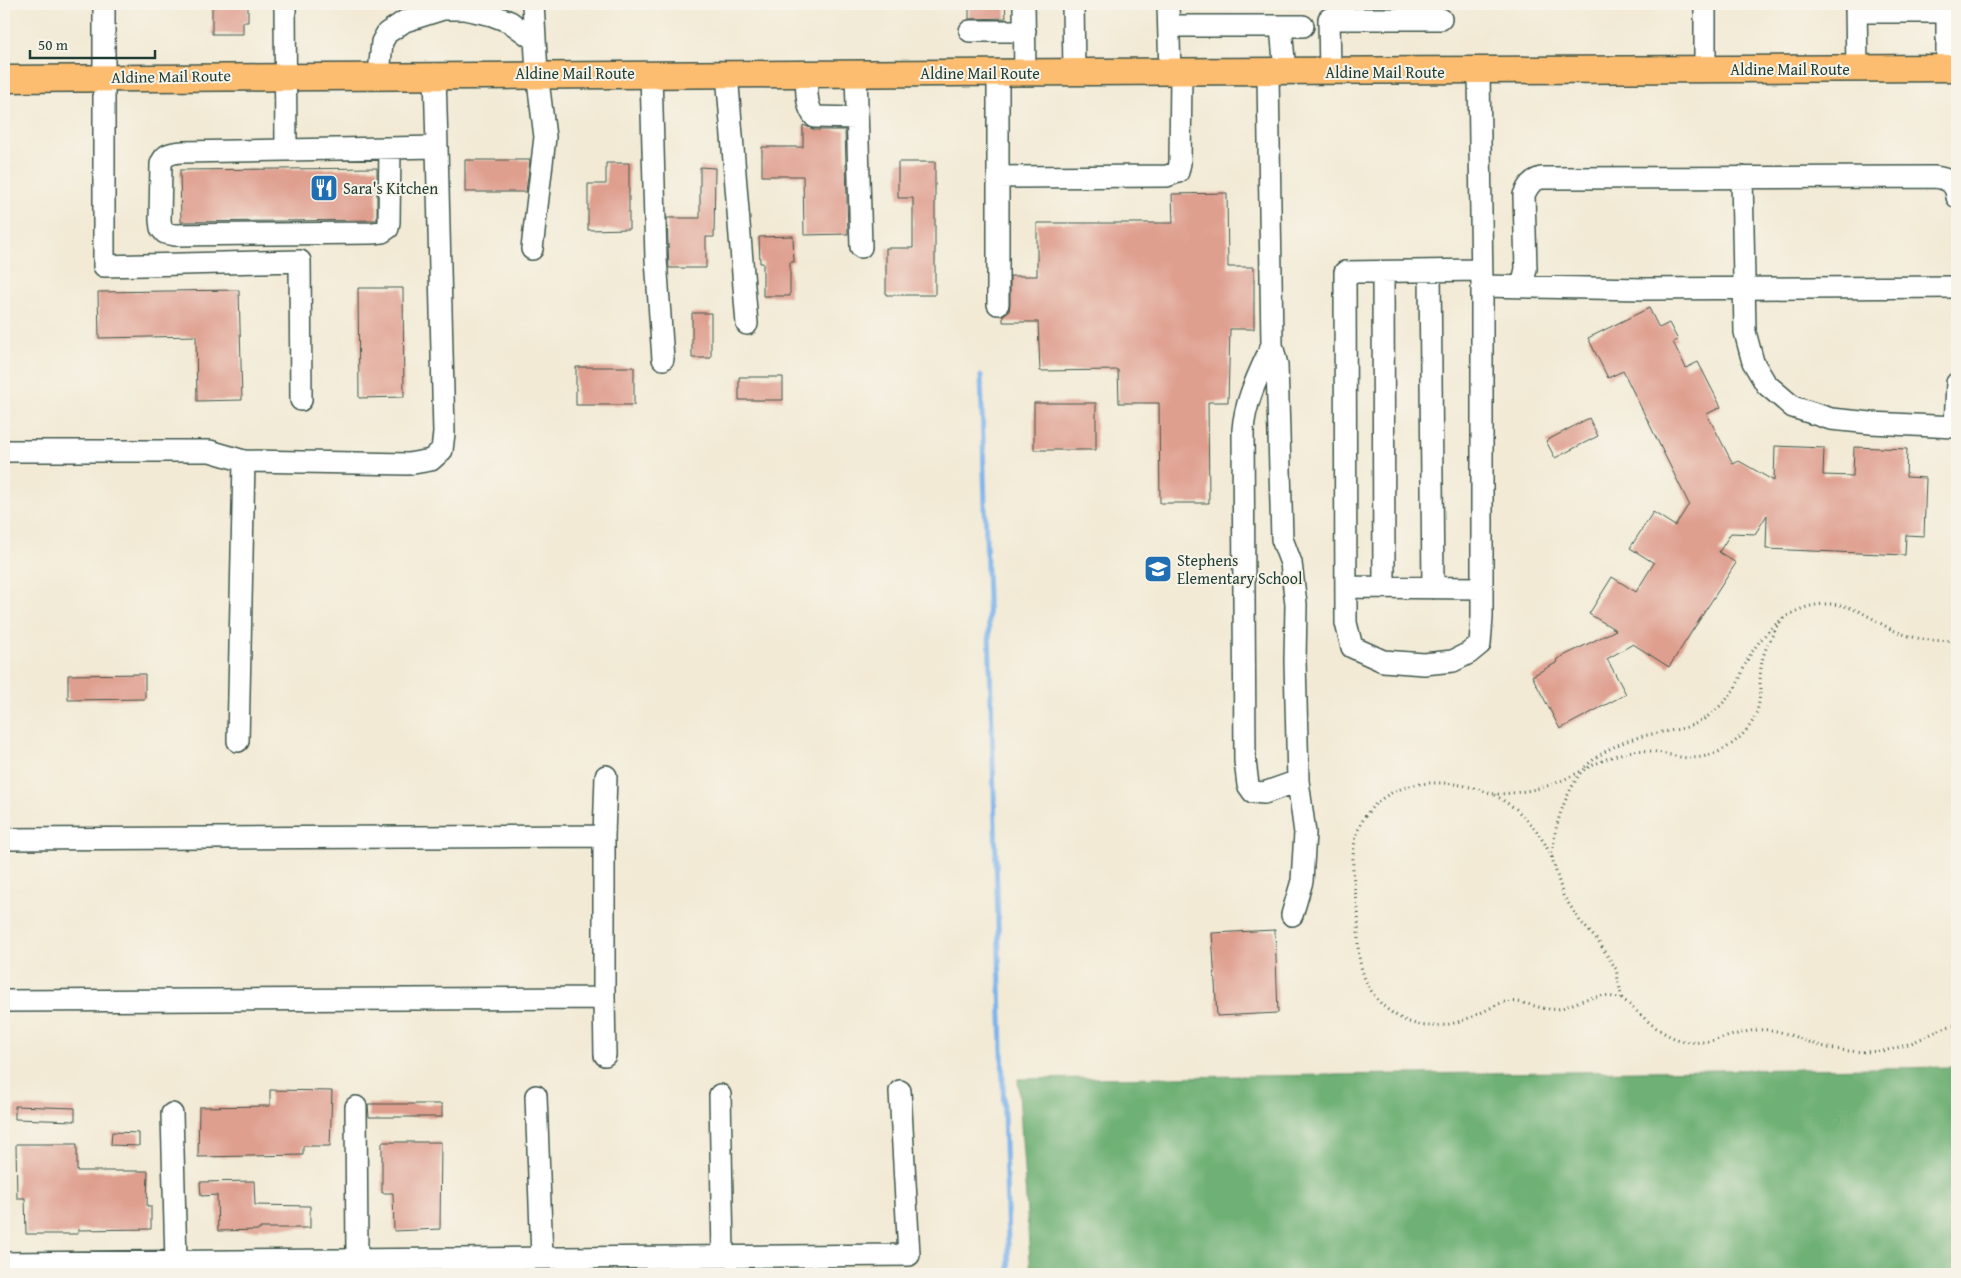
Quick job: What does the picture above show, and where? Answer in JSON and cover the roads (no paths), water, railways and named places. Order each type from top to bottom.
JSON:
[{"type":"main road","name":"Aldine Mail Route","points":[[4,79],[537,73],[1176,73],[1952,68]]},
{"type":"street","points":[[104,4],[104,266],[300,261],[301,400]]},
{"type":"street","points":[[285,4],[286,150]]},
{"type":"street","points":[[532,249],[545,137],[537,73],[533,4]]},
{"type":"street","points":[[1024,4],[1025,73]]},
{"type":"street","points":[[1073,4],[1074,73]]},
{"type":"street","points":[[998,177],[1166,176],[1178,172],[1180,162],[1176,73],[1169,26],[1168,4]]},
{"type":"street","points":[[1704,4],[1705,70]]},
{"type":"street","points":[[1857,69],[1856,8],[1944,9],[1952,68]]},
{"type":"street","points":[[379,75],[382,42],[387,33],[405,21],[442,9],[465,9],[492,15],[510,22],[535,40]]},
{"type":"street","points":[[1330,72],[1329,19],[1441,19]]},
{"type":"street","points":[[1169,26],[1303,26]]},
{"type":"street","points":[[1282,26],[1277,72],[1272,345],[1277,365],[1282,539],[1291,563],[1296,604],[1295,661],[1298,781],[1305,834],[1302,881],[1292,915]]},
{"type":"street","points":[[970,32],[1024,32]]},
{"type":"street","points":[[1479,71],[1482,278],[1482,588],[1480,644],[1469,653],[1453,661],[1424,664],[1383,661],[1352,647],[1346,623],[1345,272],[1430,271],[1482,278],[1522,286],[1645,290],[1957,287]]},
{"type":"street","points":[[651,73],[656,259],[663,359]]},
{"type":"street","points":[[727,73],[747,324]]},
{"type":"street","points":[[806,73],[808,104],[811,113],[815,117],[857,118]]},
{"type":"street","points":[[856,73],[861,247]]},
{"type":"street","points":[[998,73],[998,304]]},
{"type":"street","points":[[4,451],[210,451],[244,461],[408,464],[430,460],[442,450],[444,433],[435,74]]},
{"type":"street","points":[[390,148],[390,222],[388,228],[382,232],[175,235],[165,234],[161,228],[161,164],[163,158],[169,153],[183,152],[437,147]]},
{"type":"street","points":[[1522,286],[1526,269],[1524,195],[1528,185],[1534,180],[1541,178],[1942,178],[1952,182],[1957,191],[1957,197]]},
{"type":"street","points":[[1742,178],[1746,289],[1745,332],[1753,362],[1766,384],[1793,407],[1831,419],[1956,427],[1957,383]]},
{"type":"street","points":[[1430,271],[1433,588]]},
{"type":"street","points":[[1383,272],[1384,587]]},
{"type":"street","points":[[1272,345],[1254,386],[1244,418],[1245,761],[1248,785],[1253,792],[1264,793],[1298,781]]},
{"type":"street","points":[[238,741],[244,461]]},
{"type":"street","points":[[1346,587],[1482,588]]},
{"type":"street","points":[[605,1055],[604,836],[606,776]]},
{"type":"street","points":[[4,839],[604,836]]},
{"type":"street","points":[[4,1001],[604,998]]},
{"type":"street","points":[[4,1263],[723,1255],[909,1255],[900,1091]]},
{"type":"street","points":[[720,1095],[723,1255]]},
{"type":"street","points":[[536,1096],[542,1257]]},
{"type":"street","points":[[356,1107],[356,1259]]},
{"type":"street","points":[[172,1114],[176,1261]]},
{"type":"waterway","points":[[981,376],[1009,1274]]},
{"type":"place","name":"Sara's Kitchen","points":[[324,188]]},
{"type":"place","name":"Stephens Elementary School","points":[[1158,569]]}]
